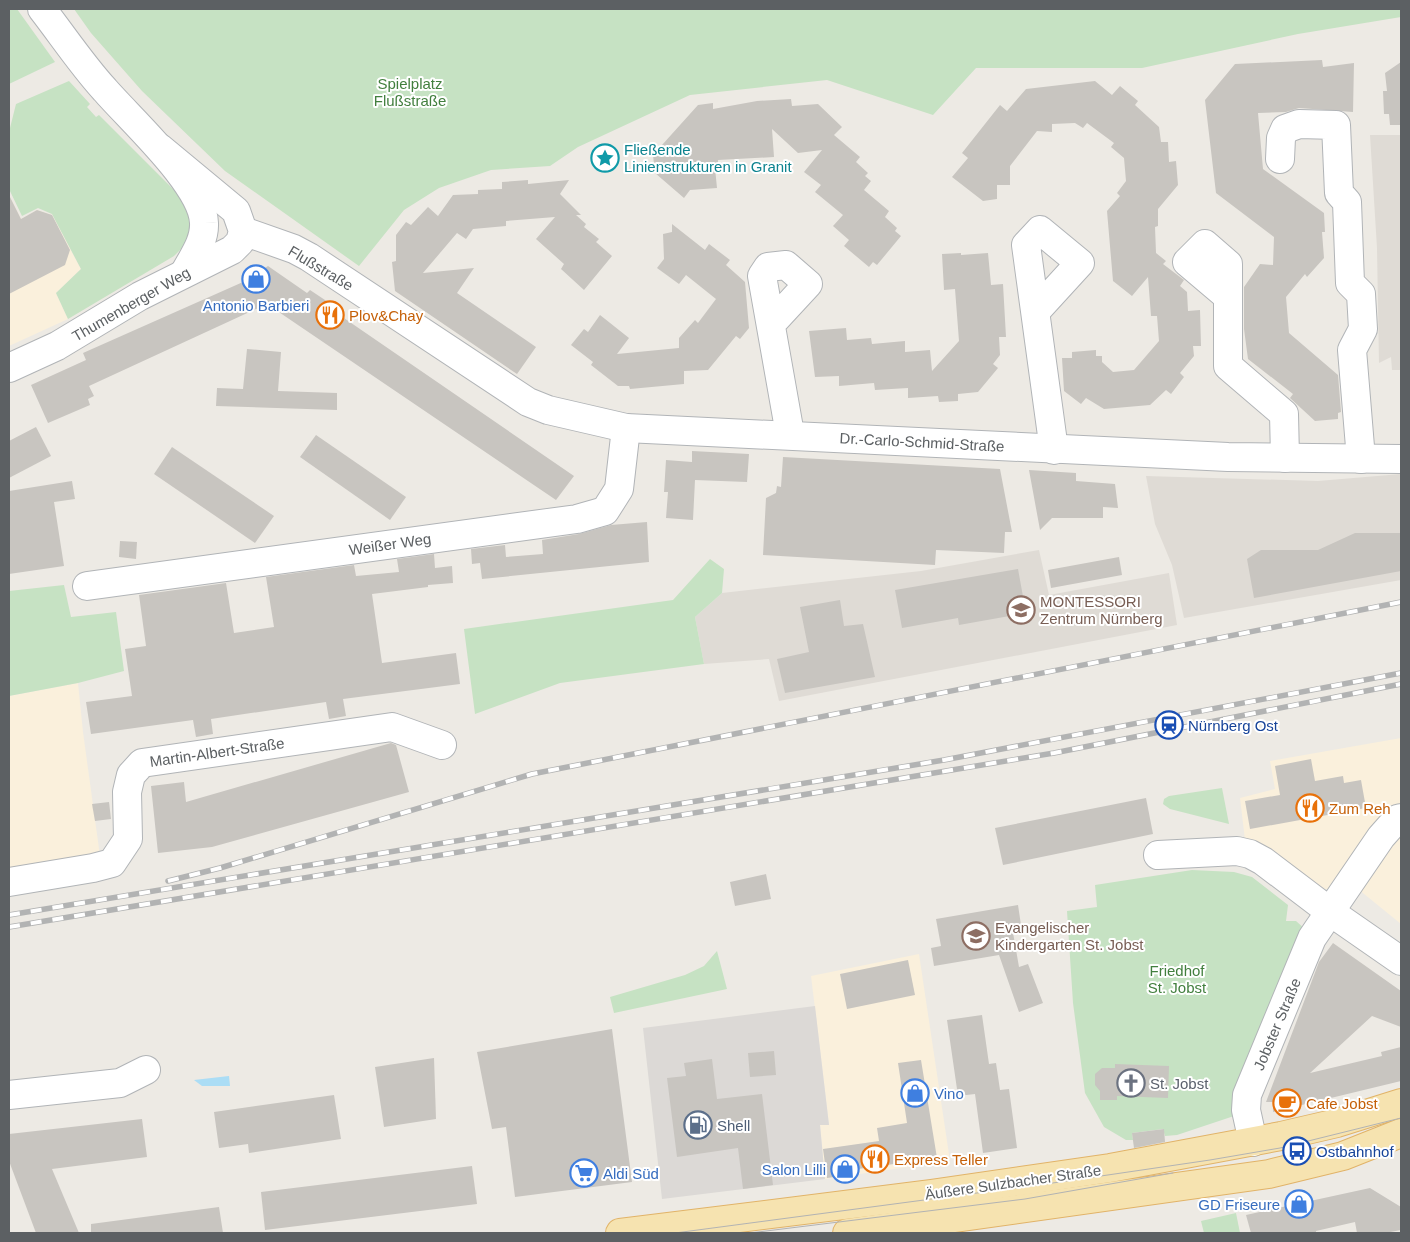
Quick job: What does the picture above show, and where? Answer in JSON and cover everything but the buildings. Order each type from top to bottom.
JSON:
[{"type":"main road","name":"Äußere Sulzbacher Straße","points":[[620,1233],[950,1192],[1117,1167],[1252,1142],[1337,1123],[1401,1103]]},
{"type":"main road","name":"Äußere Sulzbacher Straße","points":[[847,1233],[1270,1174],[1343,1156],[1401,1133]]},
{"type":"main road","points":[[1023,1181],[1027,1209]]},
{"type":"main road","points":[[950,1192],[956,1219]]},
{"type":"street","points":[[42,9],[106,91],[160,148],[199,200],[204,222],[203,235],[185,272]]},
{"type":"street","points":[[1280,159],[1281,138],[1285,129],[1299,124],[1336,125],[1339,192],[1347,202],[1350,283],[1361,294],[1363,329],[1352,350],[1361,459]]},
{"type":"street","points":[[160,148],[236,211],[242,231]]},
{"type":"street","name":"Thumenberger Weg","points":[[9,368],[64,342],[140,296],[232,250],[240,242],[242,231]]},
{"type":"street","name":"Flußstraße","points":[[242,231],[309,257],[528,402],[548,410]]},
{"type":"street","points":[[1226,295],[1228,366],[1284,414],[1285,458]]},
{"type":"street","points":[[1037,310],[1054,450]]},
{"type":"street","points":[[771,324],[790,434]]},
{"type":"street","name":"Dr.-Carlo-Schmid-Straße","points":[[548,410],[626,428],[790,434],[1054,450],[1285,458],[1401,459]]},
{"type":"street","name":"Weißer Weg","points":[[86,586],[577,519],[605,511],[619,489],[626,428]]},
{"type":"street","name":"Martin-Albert-Straße","points":[[9,882],[112,863],[128,839],[127,792],[131,775],[142,763],[392,727],[442,745]]},
{"type":"street","name":"Jobster Straße","points":[[1252,1142],[1246,1110],[1247,1095],[1312,938],[1381,837],[1397,819],[1401,818]]},
{"type":"street","points":[[1158,855],[1237,850],[1250,854],[1263,861],[1329,911],[1401,961]]},
{"type":"street","points":[[9,1095],[120,1083],[146,1070]]},
{"type":"shaded area","points":[[1370,135],[1401,135],[1401,370],[1392,370],[1391,357],[1379,363],[1377,248]]},
{"type":"shaded area","points":[[9,195],[21,219],[37,210],[52,215],[81,269],[56,293],[68,319],[9,346]]},
{"type":"shaded area","points":[[1401,474],[1401,580],[1184,618],[1172,565],[1155,524],[1146,476],[1318,481]]},
{"type":"shaded area","name":"MONTESSORI Zentrum Nürnberg","points":[[1039,550],[1049,595],[1169,573],[1177,625],[779,701],[769,659],[704,664],[695,617],[722,593],[921,571]]},
{"type":"shaded area","points":[[78,683],[100,856],[9,869],[9,696]]},
{"type":"shaded area","points":[[1401,738],[1401,924],[1358,889],[1320,889],[1245,840],[1240,798],[1275,789],[1270,761]]},
{"type":"shaded area","points":[[919,954],[950,1161],[825,1179],[820,1124],[829,1124],[811,976]]},
{"type":"shaded area","points":[[815,1006],[829,1125],[820,1125],[825,1179],[662,1199],[643,1028]]},
{"type":"green space","points":[[9,9],[17,9],[55,62],[9,84]]},
{"type":"green space","name":"Spielplatz Flußstraße","points":[[74,9],[1401,9],[1401,17],[1298,34],[1142,68],[976,68],[933,115],[827,80],[690,95],[578,147],[550,166],[491,170],[439,188],[404,210],[359,266],[225,171],[142,91],[91,33]]},
{"type":"green space","points":[[69,81],[90,104],[87,107],[96,117],[99,115],[189,205],[193,228],[188,242],[174,256],[68,319],[56,293],[81,269],[52,214],[38,208],[22,216],[9,189],[9,132],[16,104]]},
{"type":"green space","points":[[710,559],[724,569],[722,593],[695,617],[704,664],[560,683],[475,714],[464,629],[673,600]]},
{"type":"green space","points":[[64,585],[71,617],[116,612],[124,671],[78,683],[9,696],[9,591]]},
{"type":"green space","points":[[1222,788],[1229,824],[1170,809],[1163,804],[1164,799],[1169,796]]},
{"type":"green space","name":"Friedhof St. Jobst","points":[[1192,870],[1234,872],[1252,877],[1288,905],[1286,921],[1296,921],[1305,929],[1234,1116],[1177,1135],[1165,1136],[1163,1129],[1132,1133],[1133,1140],[1126,1140],[1104,1127],[1085,1093],[1073,1003],[1067,911],[1097,907],[1095,885]]},
{"type":"green space","points":[[717,951],[727,989],[614,1013],[610,997],[685,975],[704,966]]},
{"type":"green space","points":[[1236,1213],[1240,1233],[1204,1233],[1201,1221]]},
{"type":"water","points":[[229,1076],[230,1086],[202,1086],[194,1080]]},
{"type":"tram line","points":[[675,1233],[1060,1182],[1210,1160],[1280,1148],[1401,1118]]},
{"type":"tram line","points":[[750,1233],[1025,1199],[1173,1173]]},
{"type":"railway","points":[[168,881],[220,868],[532,774],[1401,602]]},
{"type":"railway","points":[[9,915],[944,760],[1401,673]]},
{"type":"railway","points":[[9,927],[1054,753],[1401,684]]},
{"type":"place","name":"Fließende Linienstrukturen in Granit","points":[[605,158]]},
{"type":"place","name":"Antonio Barbieri","points":[[256,279]]},
{"type":"place","name":"Plov&Chay","points":[[330,315]]},
{"type":"place","name":"MONTESSORI Zentrum Nürnberg","points":[[1021,610]]},
{"type":"place","name":"Nürnberg Ost","points":[[1169,725]]},
{"type":"place","name":"Zum Reh","points":[[1310,808]]},
{"type":"place","name":"Evangelischer Kindergarten St. Jobst","points":[[976,936]]},
{"type":"place","name":"St. Jobst","points":[[1131,1083]]},
{"type":"place","name":"Vino","points":[[915,1093]]},
{"type":"place","name":"Cafe Jobst","points":[[1287,1103]]},
{"type":"place","name":"Shell","points":[[698,1125]]},
{"type":"place","name":"Ostbahnhof","points":[[1297,1151]]},
{"type":"place","name":"Express Teller","points":[[875,1159]]},
{"type":"place","name":"Salon Lilli","points":[[845,1169]]},
{"type":"place","name":"Aldi Süd","points":[[584,1173]]},
{"type":"place","name":"GD Friseure","points":[[1299,1204]]}]
